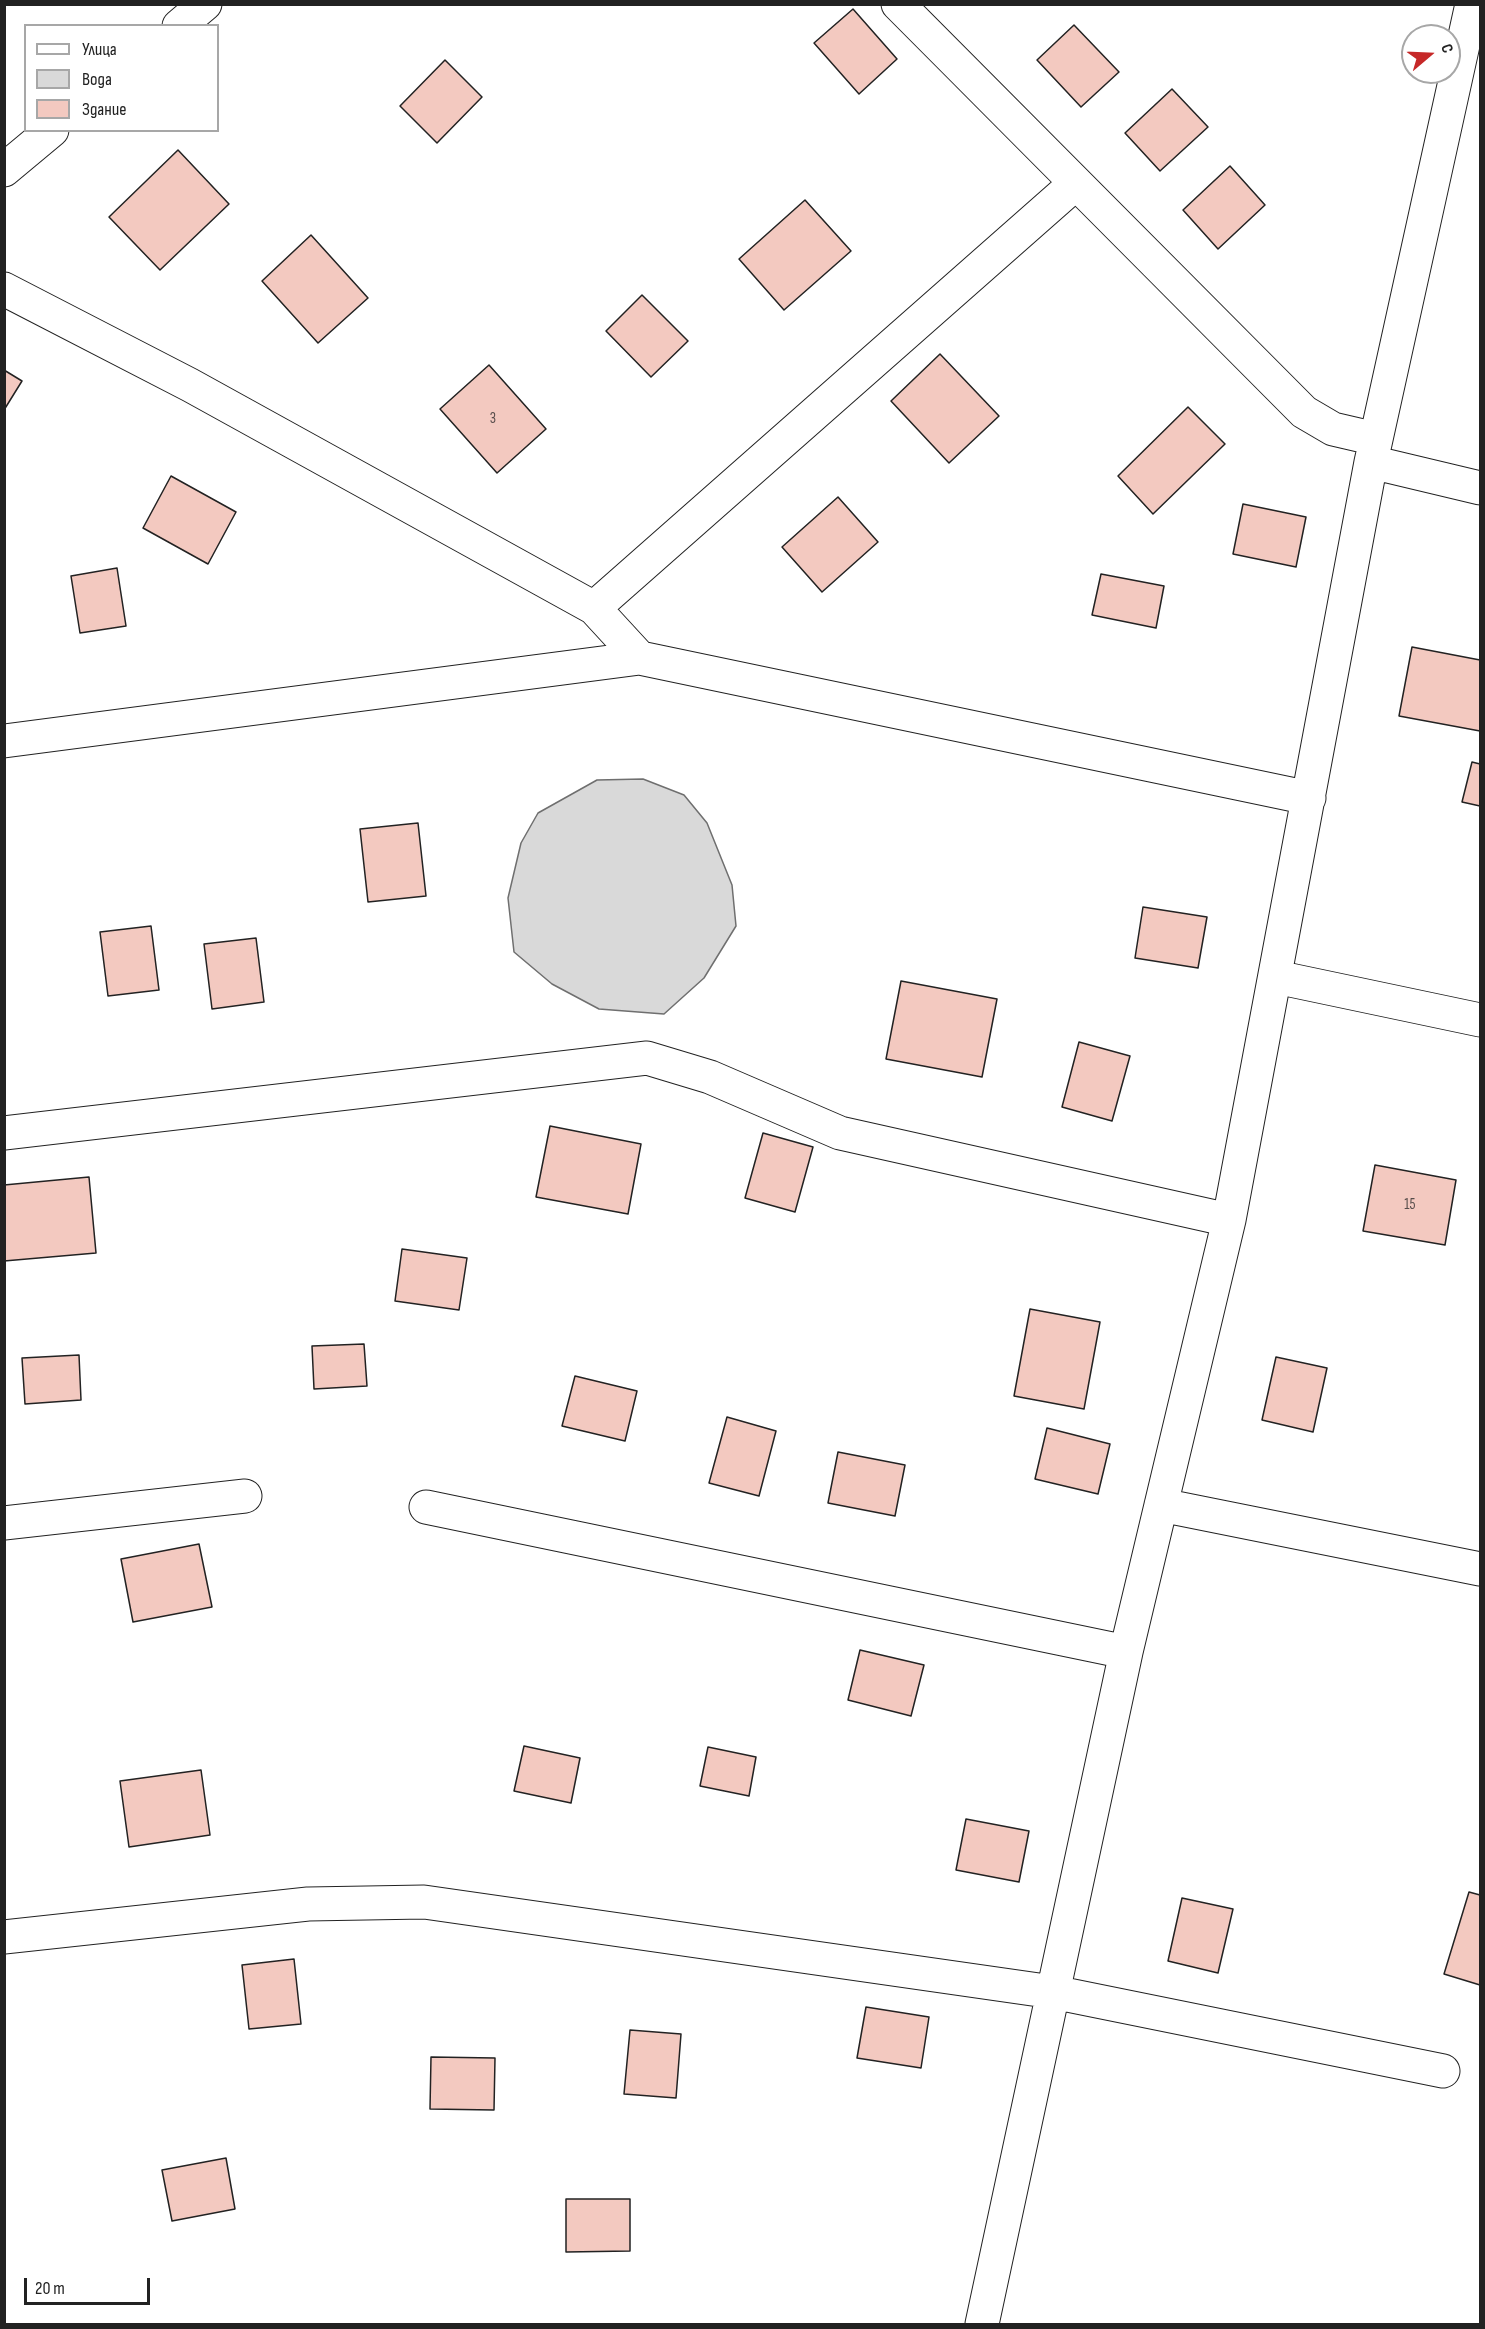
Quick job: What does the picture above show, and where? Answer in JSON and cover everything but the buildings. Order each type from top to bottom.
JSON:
[{"type":"street","points":[[181,24],[205,4]]},
{"type":"street","points":[[898,4],[1304,412],[1373,451],[1480,488]]},
{"type":"street","points":[[982,2325],[1126,1652],[1229,1220],[1373,451],[1473,4]]},
{"type":"street","points":[[4,170],[50,132]]},
{"type":"street","points":[[594,608],[1076,183]]},
{"type":"street","points":[[4,289],[189,385],[594,608],[640,658]]},
{"type":"street","points":[[4,741],[640,658],[1309,798]]},
{"type":"street","points":[[1276,977],[1480,1020]]},
{"type":"street","points":[[4,1133],[647,1058],[710,1077],[840,1133],[1229,1220]]},
{"type":"street","points":[[4,1523],[245,1496]]},
{"type":"street","points":[[1161,1505],[1480,1569]]},
{"type":"street","points":[[426,1507],[1126,1652]]},
{"type":"street","points":[[4,1937],[308,1904],[424,1902],[1053,1992],[1443,2071]]},
{"type":"water","points":[[643,779],[684,795],[707,823],[732,885],[736,926],[704,978],[664,1014],[599,1009],[552,984],[514,952],[508,898],[521,843],[538,813],[597,780]]}]
